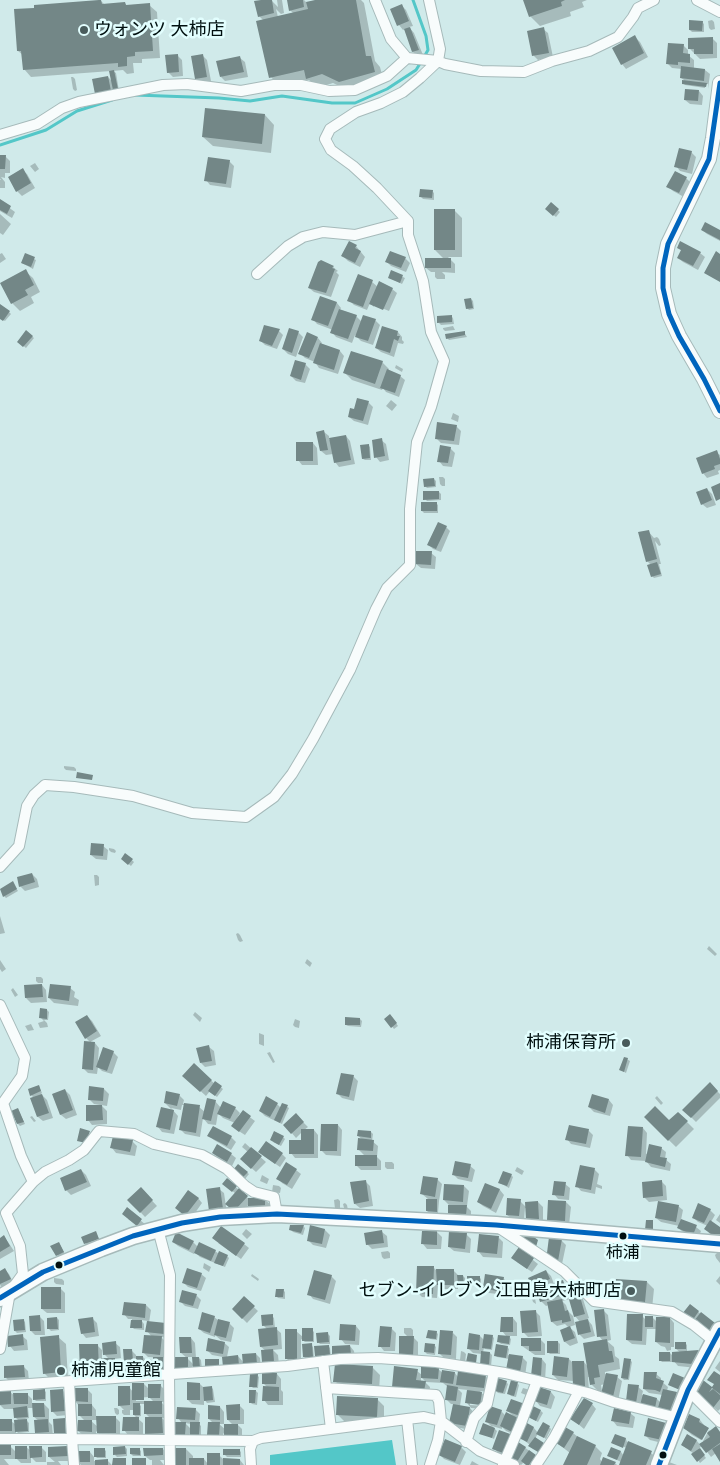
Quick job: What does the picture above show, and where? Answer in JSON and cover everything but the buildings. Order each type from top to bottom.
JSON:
[{"type":"main road","points":[[720,83],[714,138],[708,159],[668,244],[663,268],[663,288],[669,314],[679,336],[720,411]]},
{"type":"main road","points":[[5,1295],[43,1272],[133,1236],[182,1223],[220,1217],[277,1214],[496,1225],[720,1244]]},
{"type":"main road","points":[[659,1465],[688,1390],[717,1336]]},
{"type":"street","points":[[375,0],[391,39],[407,58],[438,61],[481,71],[524,72],[552,61],[590,52],[618,36],[638,8],[654,0]]},
{"type":"street","points":[[0,867],[19,846],[27,806],[34,795],[45,785],[74,787],[132,796],[192,813],[246,817],[274,797],[292,774],[314,739],[350,670],[387,588],[410,565],[410,509],[417,442],[431,407],[444,361],[431,332],[423,281],[408,236],[408,221],[377,188],[331,150],[325,139],[330,129],[356,112],[381,103],[403,92],[438,61],[440,49],[429,0]]},
{"type":"street","points":[[697,0],[720,12]]},
{"type":"street","points":[[0,135],[36,124],[62,108],[79,102],[163,85],[188,84],[241,91],[274,85],[301,85],[329,91],[355,90],[387,76],[407,58]]},
{"type":"street","points":[[257,274],[288,246],[304,237],[323,232],[355,235],[408,221]]},
{"type":"street","points":[[0,1005],[25,1058],[22,1076],[3,1103],[20,1156],[33,1182]]},
{"type":"street","points":[[0,1349],[5,1295],[23,1274],[20,1246],[6,1213],[33,1182],[45,1172],[84,1150],[99,1131],[134,1134],[154,1144],[202,1155],[227,1169],[244,1186],[254,1192],[274,1197],[277,1214]]},
{"type":"street","points":[[496,1225],[564,1271],[594,1301],[672,1312],[717,1336]]},
{"type":"street","points":[[158,1229],[170,1275],[170,1465]]},
{"type":"street","points":[[0,1386],[287,1366],[340,1359],[378,1358],[436,1362],[505,1373],[678,1418]]},
{"type":"street","points":[[323,1362],[331,1429]]},
{"type":"street","points":[[466,1442],[474,1418],[487,1404],[494,1372]]},
{"type":"street","points":[[0,1439],[252,1441],[261,1438],[424,1418],[441,1421],[466,1442],[507,1464],[537,1381]]},
{"type":"street","points":[[69,1382],[74,1465]]},
{"type":"street","points":[[326,1388],[436,1395],[439,1401],[441,1421],[438,1440],[430,1465]]},
{"type":"street","points":[[688,1390],[720,1422]]},
{"type":"street","points":[[536,1465],[554,1438],[579,1391]]},
{"type":"street","points":[[407,1419],[412,1465]]},
{"type":"street","points":[[251,1465],[250,1449],[252,1441]]},
{"type":"water","points":[[392,1440],[396,1465],[270,1465],[270,1455]]},
{"type":"waterway","points":[[413,0],[426,36],[428,50],[424,57]]},
{"type":"waterway","points":[[135,95],[250,101],[282,96],[332,103],[355,103],[387,89],[416,70],[421,62]]},
{"type":"waterway","points":[[0,145],[46,130],[77,111],[112,100]]},
{"type":"transit line","points":[[720,83],[709,159],[668,244],[663,268],[663,288],[669,314],[720,411]]},
{"type":"transit line","points":[[0,1298],[43,1272],[133,1236],[182,1223],[220,1217],[277,1214],[496,1225],[720,1244]]},
{"type":"transit line","points":[[659,1465],[688,1390],[720,1330]]},
{"type":"place","name":"ウォンツ 大柿店","points":[[84,30]]},
{"type":"place","name":"柿浦保育所","points":[[626,1043]]},
{"type":"place","name":"柿浦","points":[[623,1236]]},
{"type":"place","name":"セブン-イレブン 江田島大柿町店","points":[[631,1291]]},
{"type":"place","name":"柿浦児童館","points":[[61,1371]]}]
